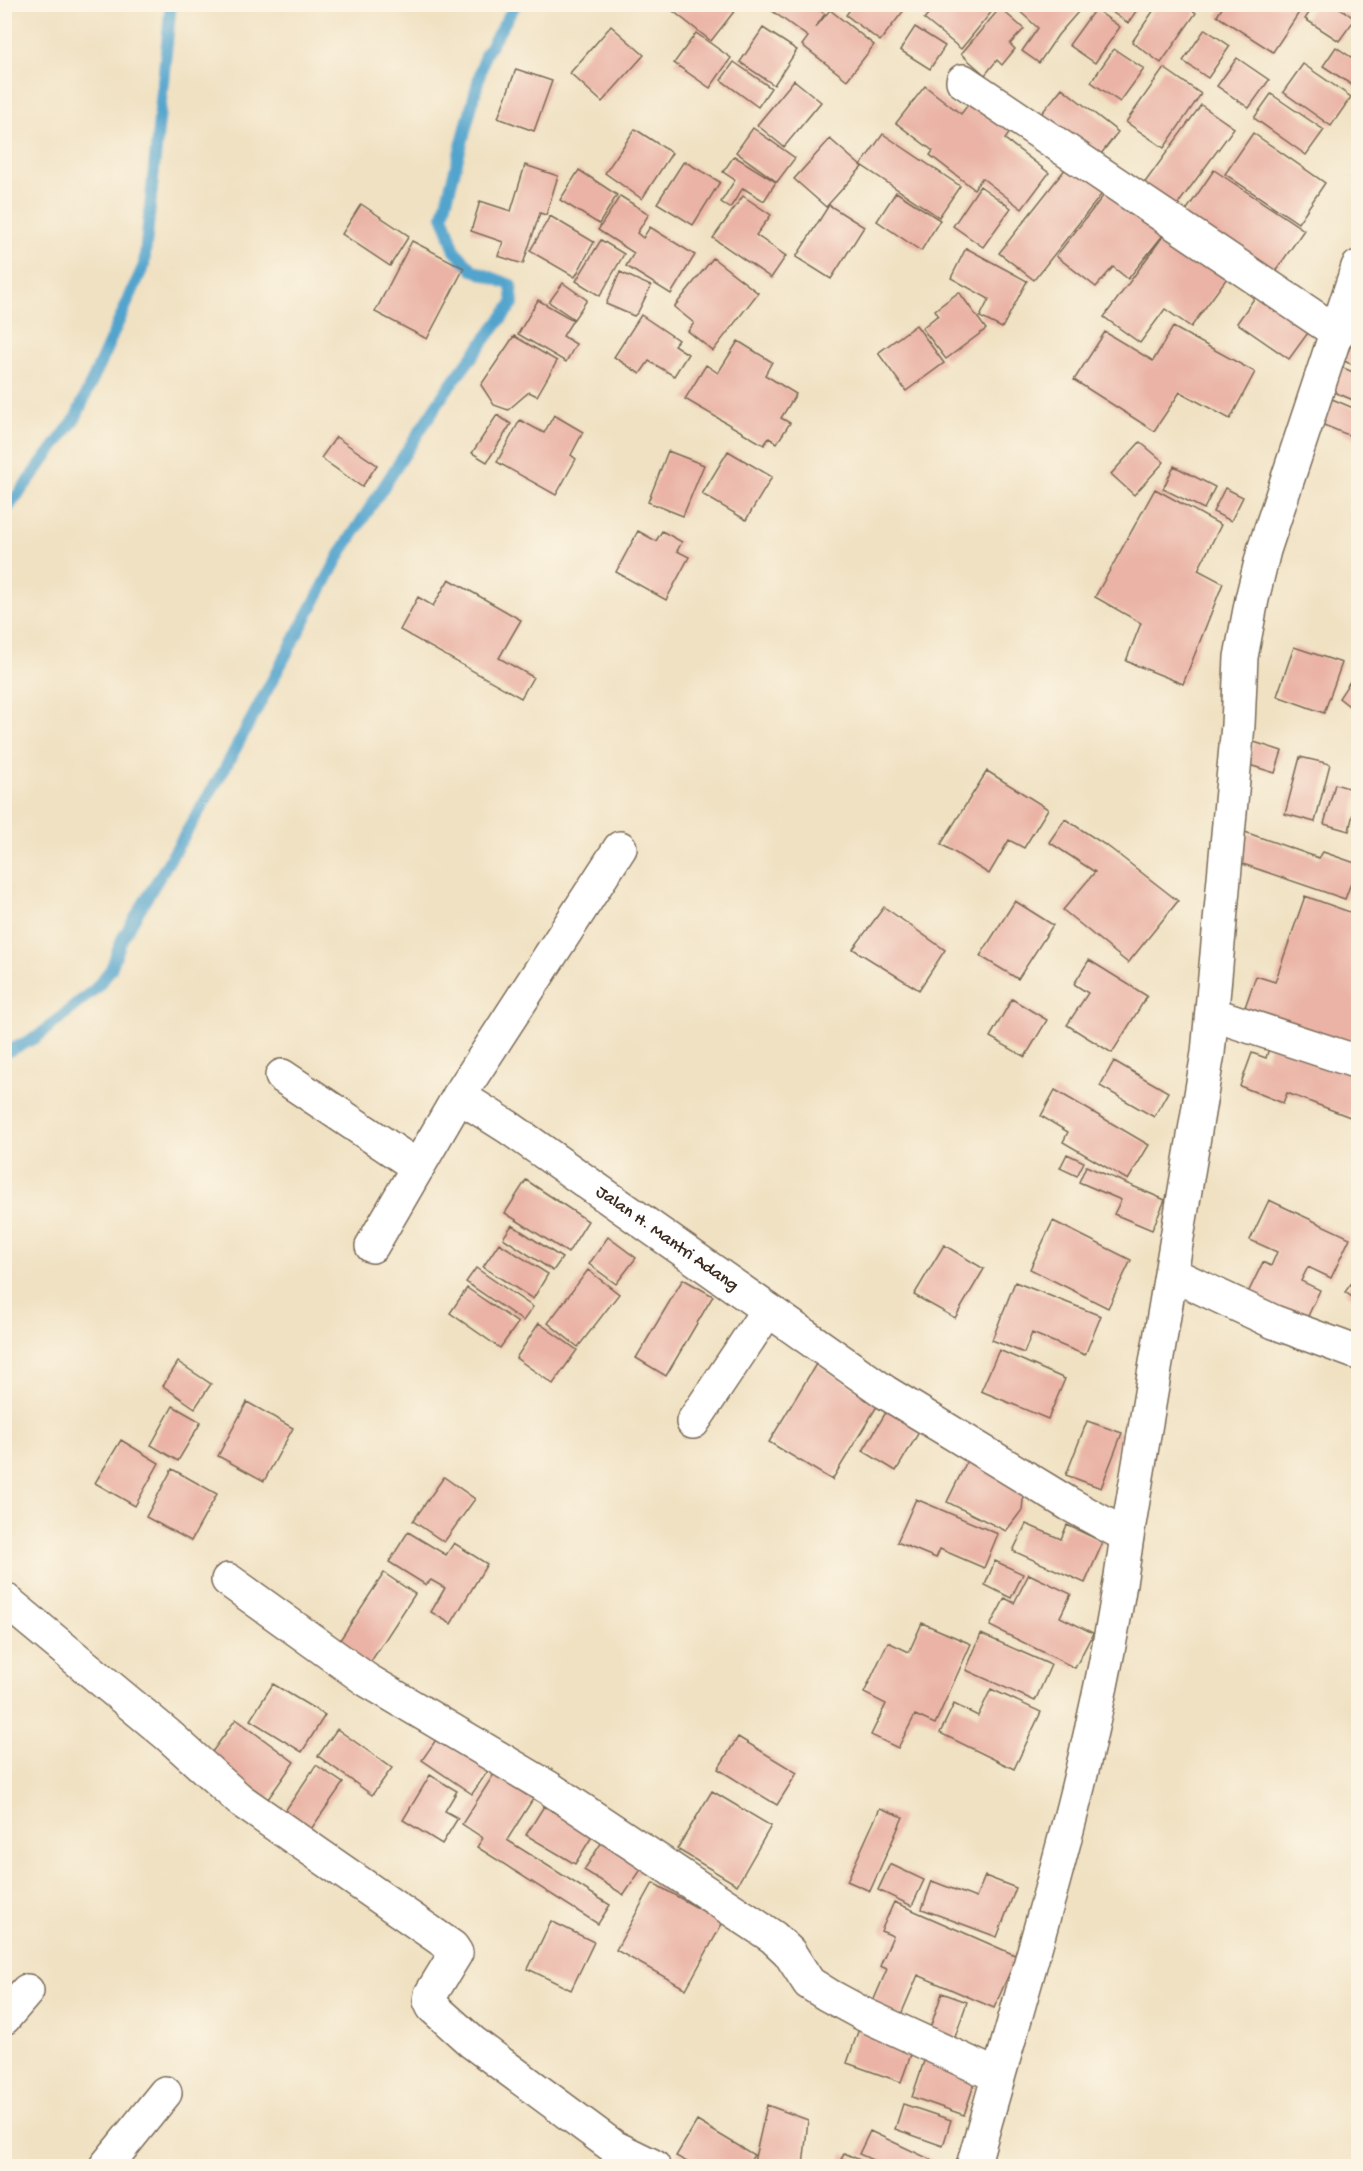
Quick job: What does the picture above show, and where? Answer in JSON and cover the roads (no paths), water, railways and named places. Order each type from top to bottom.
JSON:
[{"type":"street","points":[[963,81],[1338,333]]},
{"type":"street","points":[[973,2166],[1079,1788],[1118,1605],[1127,1536],[1208,1053],[1238,725],[1241,657],[1252,598],[1264,550],[1359,267]]},
{"type":"street","points":[[372,1246],[459,1096],[620,848]]},
{"type":"street","points":[[1212,1014],[1359,1062]]},
{"type":"street","points":[[282,1076],[418,1167]]},
{"type":"street","name":"Jalan H. Mantri Adang","points":[[459,1096],[508,1127],[885,1392],[1069,1504],[1127,1536]]},
{"type":"street","points":[[1172,1274],[1274,1322],[1359,1353]]},
{"type":"street","points":[[693,1422],[768,1310]]},
{"type":"street","points":[[228,1580],[367,1680],[549,1788],[773,1937],[789,1952],[809,1983],[865,2015],[998,2076]]},
{"type":"street","points":[[4,1599],[168,1735],[240,1800],[452,1947],[456,1953],[431,1994],[430,2001],[433,2007],[472,2042],[614,2147],[652,2166]]},
{"type":"street","points":[[4,2018],[27,1991]]},
{"type":"street","points":[[106,2166],[165,2093]]},
{"type":"waterway","points":[[4,513],[75,419],[144,265],[171,4]]},
{"type":"waterway","points":[[4,1053],[37,1037],[96,988],[111,969],[122,939],[225,768],[342,551],[445,392],[513,303],[511,285],[473,270],[455,251],[443,215],[485,55],[516,4]]}]
